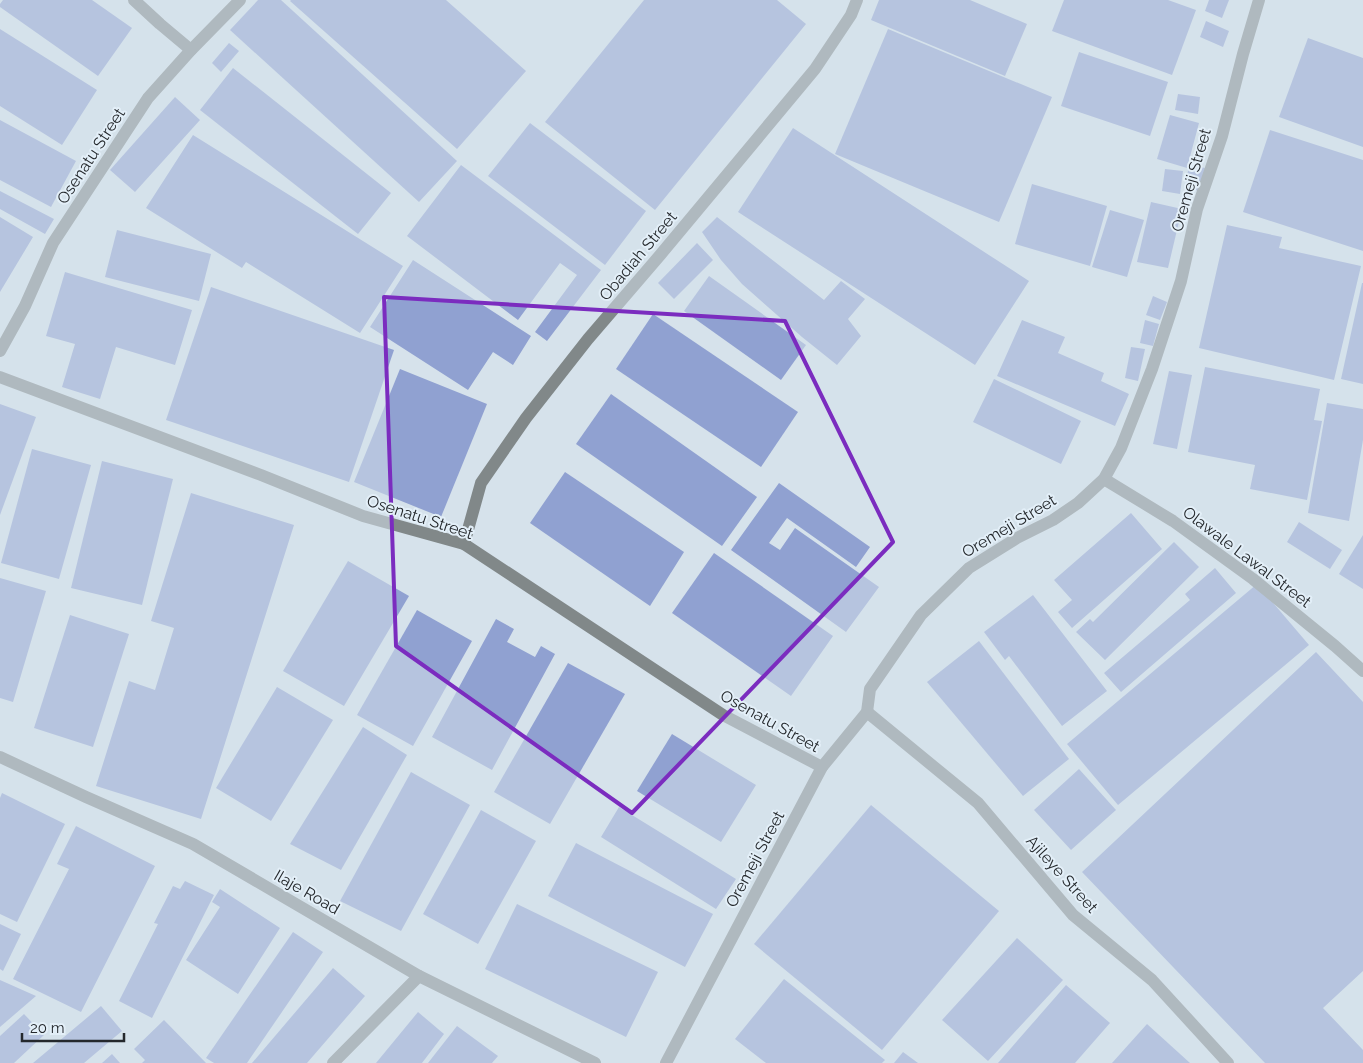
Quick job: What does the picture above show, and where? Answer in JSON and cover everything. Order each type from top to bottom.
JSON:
[{"type":"street","points":[[134,0],[191,50]]},
{"type":"street","name":"Osenatu Street","points":[[0,350],[25,306],[53,243],[148,98],[191,50],[240,0]]},
{"type":"street","name":"Obadiah Street","points":[[464,544],[481,483],[526,418],[588,339],[815,69],[851,15],[857,0]]},
{"type":"street","name":"Oremeji Street","points":[[666,1063],[822,768],[867,712],[870,689],[921,615],[969,568],[1009,543],[1062,514],[1078,503],[1104,479],[1120,448],[1152,369],[1181,280],[1197,209],[1222,136],[1259,0]]},
{"type":"street","name":"Osenatu Street","points":[[0,377],[261,475],[363,516],[464,544],[722,715],[822,768]]},
{"type":"street","name":"Olawale Lawal Street","points":[[1104,479],[1173,521],[1253,579],[1363,671]]},
{"type":"street","name":"Ajileye Street","points":[[867,712],[978,804],[1072,915],[1152,980],[1228,1063]]},
{"type":"street","name":"Ilaje Road","points":[[0,757],[194,844],[419,976],[595,1063]]},
{"type":"street","points":[[333,1063],[419,976]]},
{"type":"highlighted area","points":[[384,297],[785,321],[893,542],[632,813],[396,646]]},
{"type":"building","points":[[3,0],[92,0],[132,28],[98,76],[0,7]]},
{"type":"building","points":[[258,0],[281,0],[457,161],[419,202],[230,30]]},
{"type":"building","points":[[291,0],[446,0],[526,71],[457,149]]},
{"type":"building","points":[[644,0],[777,0],[806,24],[655,210],[545,122]]},
{"type":"building","points":[[879,0],[970,0],[1027,24],[1005,76],[871,20]]},
{"type":"building","points":[[1064,0],[1168,0],[1196,10],[1172,75],[1052,31]]},
{"type":"building","points":[[1209,0],[1229,0],[1222,18],[1205,11]]},
{"type":"building","points":[[1206,21],[1229,31],[1223,47],[1200,37]]},
{"type":"building","points":[[0,29],[97,90],[62,145],[0,106]]},
{"type":"building","points":[[888,29],[1052,97],[999,222],[835,154]]},
{"type":"building","points":[[1308,38],[1363,58],[1363,147],[1279,117]]},
{"type":"building","points":[[229,43],[239,51],[221,72],[212,63]]},
{"type":"building","points":[[1079,52],[1168,82],[1150,136],[1061,106]]},
{"type":"building","points":[[233,68],[391,193],[358,234],[200,110]]},
{"type":"building","points":[[1178,94],[1200,97],[1198,114],[1175,110]]},
{"type":"building","points":[[175,97],[200,120],[135,192],[110,170]]},
{"type":"building","points":[[1170,115],[1199,123],[1187,168],[1157,159]]},
{"type":"building","points":[[0,120],[76,161],[51,207],[0,180]]},
{"type":"building","points":[[530,123],[646,211],[605,265],[488,176]]},
{"type":"building","points":[[793,128],[1029,281],[975,365],[738,212]]},
{"type":"building","points":[[1270,130],[1363,160],[1363,251],[1243,212]]},
{"type":"building","points":[[193,135],[403,266],[360,333],[246,262],[242,268],[146,208]]},
{"type":"building","points":[[461,165],[601,270],[547,341],[535,332],[577,275],[560,263],[518,320],[407,236]]},
{"type":"building","points":[[1189,165],[1205,168],[1202,191],[1185,189]]},
{"type":"building","points":[[1165,169],[1183,171],[1180,194],[1162,191]]},
{"type":"building","points":[[1032,184],[1107,206],[1090,266],[1015,244]]},
{"type":"building","points":[[0,191],[54,219],[45,234],[0,209]]},
{"type":"building","points":[[1151,202],[1182,209],[1168,268],[1137,262]]},
{"type":"building","points":[[1110,210],[1144,220],[1127,277],[1092,267]]},
{"type":"building","points":[[0,217],[33,237],[0,292]]},
{"type":"building","points":[[717,217],[824,300],[841,281],[865,299],[848,319],[861,336],[837,365],[742,284],[721,260],[702,232]]},
{"type":"building","points":[[1227,225],[1282,237],[1279,248],[1361,266],[1334,380],[1199,348]]},
{"type":"building","points":[[117,230],[211,254],[199,301],[105,277]]},
{"type":"building","points":[[697,243],[713,260],[674,299],[658,283]]},
{"type":"building","points":[[413,260],[531,336],[513,365],[493,352],[468,390],[370,327]]},
{"type":"building","points":[[65,272],[192,310],[175,365],[116,347],[100,399],[62,387],[75,344],[46,336]]},
{"type":"building","points":[[709,276],[806,345],[781,380],[684,311]]},
{"type":"building","points":[[1363,283],[1363,384],[1341,379]]},
{"type":"building","points":[[211,287],[394,350],[349,482],[166,420]]},
{"type":"building","points":[[1153,296],[1167,302],[1160,320],[1146,315]]},
{"type":"building","points":[[653,314],[798,412],[761,467],[616,369]]},
{"type":"building","points":[[1022,320],[1065,337],[1058,353],[1104,373],[1101,381],[1129,394],[1115,426],[997,376]]},
{"type":"building","points":[[1145,320],[1159,324],[1153,346],[1140,343]]},
{"type":"building","points":[[1131,347],[1145,349],[1138,381],[1125,378]]},
{"type":"building","points":[[1205,367],[1320,389],[1314,420],[1322,421],[1307,500],[1250,489],[1255,465],[1188,452]]},
{"type":"building","points":[[400,369],[487,404],[441,517],[354,482]]},
{"type":"building","points":[[1169,371],[1192,375],[1177,449],[1153,444]]},
{"type":"building","points":[[994,379],[1081,421],[1061,464],[973,422]]},
{"type":"building","points":[[611,394],[757,497],[722,546],[576,444]]},
{"type":"building","points":[[1327,403],[1363,409],[1363,440],[1349,521],[1308,513]]},
{"type":"building","points":[[0,404],[36,417],[0,515]]},
{"type":"building","points":[[32,449],[91,465],[59,579],[1,563]]},
{"type":"building","points":[[102,461],[173,479],[142,605],[71,588]]},
{"type":"building","points":[[565,472],[684,552],[650,606],[530,523]]},
{"type":"building","points":[[779,483],[870,547],[856,567],[787,518],[769,543],[780,550],[795,528],[879,587],[846,632],[731,550]]},
{"type":"building","points":[[191,493],[294,525],[201,819],[96,786],[129,681],[155,690],[174,628],[151,621]]},
{"type":"building","points":[[1131,513],[1162,549],[1072,628],[1058,612],[1072,600],[1054,580]]},
{"type":"building","points":[[1299,522],[1342,550],[1330,569],[1287,542]]},
{"type":"building","points":[[1363,535],[1363,589],[1339,574]]},
{"type":"building","points":[[1174,542],[1199,567],[1105,660],[1076,632],[1090,619],[1093,622]]},
{"type":"building","points":[[714,553],[833,636],[791,696],[672,613]]},
{"type":"building","points":[[348,561],[409,596],[344,706],[283,671]]},
{"type":"building","points":[[1215,568],[1236,593],[1121,692],[1104,673],[1190,600],[1185,594]]},
{"type":"building","points":[[0,578],[46,591],[13,702],[0,698]]},
{"type":"building","points":[[1257,584],[1309,645],[1118,805],[1067,744]]},
{"type":"building","points":[[1033,595],[1107,691],[1062,726],[1009,656],[1005,660],[984,632]]},
{"type":"building","points":[[417,610],[472,641],[413,746],[357,715]]},
{"type":"building","points":[[70,615],[129,634],[93,747],[34,728]]},
{"type":"building","points":[[496,619],[514,629],[507,642],[535,657],[541,646],[555,654],[492,770],[432,737]]},
{"type":"building","points":[[979,641],[1069,759],[1023,796],[927,682]]},
{"type":"building","points":[[1316,652],[1363,702],[1363,971],[1323,1008],[1363,1050],[1363,1063],[1265,1063],[1082,872]]},
{"type":"building","points":[[568,663],[625,694],[550,824],[494,792]]},
{"type":"building","points":[[277,687],[333,720],[271,821],[216,788]]},
{"type":"building","points":[[363,727],[407,755],[341,870],[290,844]]},
{"type":"building","points":[[672,734],[756,785],[721,842],[637,791]]},
{"type":"building","points":[[1079,769],[1116,810],[1071,850],[1034,810]]},
{"type":"building","points":[[411,772],[470,805],[401,931],[340,901]]},
{"type":"building","points":[[2,793],[65,824],[17,922],[0,914],[0,798]]},
{"type":"building","points":[[871,805],[999,911],[882,1050],[754,944]]},
{"type":"building","points":[[619,807],[736,879],[716,909],[601,837]]},
{"type":"building","points":[[481,810],[536,841],[478,944],[423,914]]},
{"type":"building","points":[[76,826],[155,866],[81,1012],[13,979],[69,869],[57,864]]},
{"type":"building","points":[[576,843],[713,914],[685,967],[548,896]]},
{"type":"building","points":[[185,881],[214,895],[152,1018],[119,1001],[158,924],[154,923],[173,886],[180,889]]},
{"type":"building","points":[[220,889],[280,928],[238,994],[186,960],[220,907],[212,902]]},
{"type":"building","points":[[517,904],[658,972],[626,1037],[485,969]]},
{"type":"building","points":[[0,924],[21,934],[3,971],[0,969]]},
{"type":"building","points":[[293,932],[323,952],[247,1063],[214,1063],[206,1058]]},
{"type":"building","points":[[1017,938],[1063,980],[988,1061],[942,1020]]},
{"type":"building","points":[[333,968],[365,996],[307,1063],[252,1063]]},
{"type":"building","points":[[784,979],[885,1060],[882,1063],[766,1063],[735,1039]]},
{"type":"building","points":[[0,980],[36,996],[0,1027]]},
{"type":"building","points":[[1066,985],[1110,1023],[1075,1063],[998,1063]]},
{"type":"building","points":[[101,1006],[122,1031],[84,1063],[33,1063]]},
{"type":"building","points":[[418,1012],[444,1034],[422,1063],[376,1063]]},
{"type":"building","points":[[24,1014],[44,1035],[14,1063],[0,1063],[0,1036]]},
{"type":"building","points":[[164,1020],[206,1063],[142,1063],[145,1060],[134,1049]]},
{"type":"building","points":[[1147,1024],[1190,1063],[1112,1063]]},
{"type":"building","points":[[457,1026],[498,1056],[492,1063],[428,1063]]},
{"type":"building","points":[[903,1052],[918,1063],[894,1063]]},
{"type":"building","points":[[112,1054],[120,1063],[102,1063]]}]
